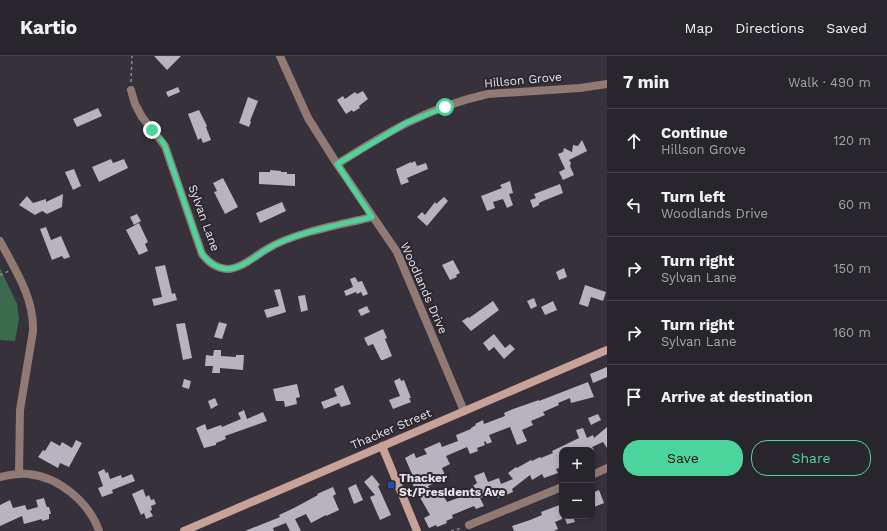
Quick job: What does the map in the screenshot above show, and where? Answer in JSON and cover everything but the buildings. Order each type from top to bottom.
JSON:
[{"type":"street","name":"Woodlands Drive","points":[[280,56],[308,118],[372,217],[397,252],[464,411]]},
{"type":"street","name":"Hillson Grove","points":[[337,164],[406,123],[466,99],[488,94],[580,88],[607,84]]},
{"type":"street","name":"Sylvan Lane","points":[[131,90],[135,104],[142,117],[165,146],[202,254],[208,262],[217,267],[228,269],[241,265],[281,242],[297,236],[372,217]]},
{"type":"street","points":[[0,241],[28,296],[33,323],[20,410],[19,474]]},
{"type":"street","name":"Thacker Street","points":[[184,531],[607,350]]},
{"type":"street","points":[[382,446],[418,531]]},
{"type":"street","points":[[595,474],[607,468]]},
{"type":"street","points":[[0,477],[19,474],[44,478],[66,489],[84,505],[99,531]]},
{"type":"street","points":[[469,525],[559,488]]},
{"type":"path","points":[[131,90],[132,56]]},
{"type":"path","points":[[0,275],[14,268]]},
{"type":"path","points":[[451,531],[469,525]]},
{"type":"green space","points":[[0,268],[17,304],[19,319],[15,341],[0,340]]},
{"type":"place","name":"Thacker St/Presidents Ave","points":[[391,485]]},
{"type":"route","points":[[152,130],[165,146],[202,254],[208,262],[217,267],[228,269],[241,265],[281,242],[297,236],[372,217],[337,164],[406,123],[445,107]]}]
